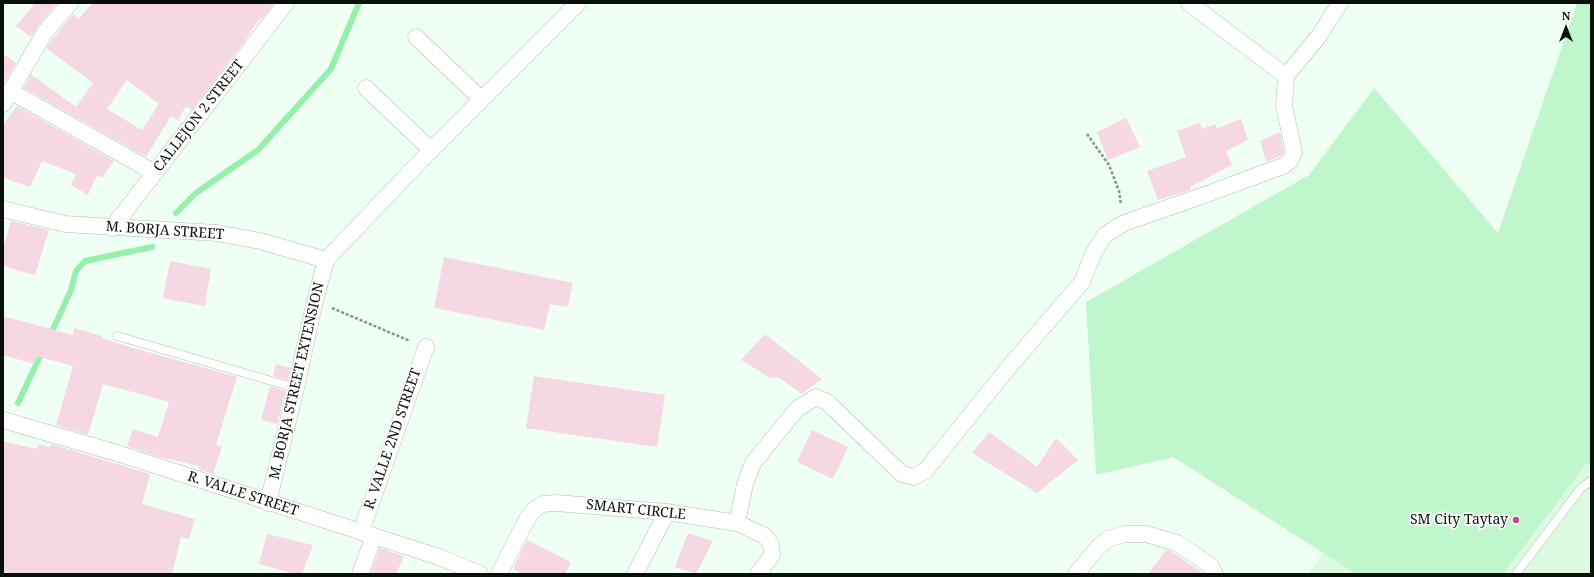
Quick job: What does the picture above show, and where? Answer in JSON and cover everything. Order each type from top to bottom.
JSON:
[{"type":"street","points":[[70,3],[45,32],[7,97],[155,173]]},
{"type":"street","name":"CALLEJON 2 STREET","points":[[112,228],[286,3]]},
{"type":"street","points":[[326,260],[481,99],[578,3]]},
{"type":"street","points":[[1189,3],[1286,76]]},
{"type":"street","points":[[737,523],[745,484],[753,463],[797,408],[816,397],[828,402],[902,474],[914,477],[926,470],[1009,367],[1082,282],[1093,254],[1105,235],[1124,223],[1199,197],[1283,166],[1290,162],[1294,152],[1284,106],[1286,76],[1319,36],[1340,3]]},
{"type":"street","points":[[416,37],[481,99]]},
{"type":"street","points":[[366,88],[431,150]]},
{"type":"street","name":"M. BORJA STREET","points":[[3,209],[65,224],[112,228],[172,229],[217,233],[260,241],[326,260]]},
{"type":"street","name":"M. BORJA STREET EXTENSION","points":[[268,503],[326,260]]},
{"type":"street","name":"R. VALLE 2ND STREET","points":[[360,574],[368,534],[426,347]]},
{"type":"street","name":"R. VALLE STREET","points":[[3,420],[117,454],[439,556],[480,574]]},
{"type":"street","name":"SMART CIRCLE","points":[[499,574],[527,519],[534,510],[543,504],[556,503],[667,512],[737,523],[765,536],[771,544],[772,555],[758,574]]},
{"type":"street","points":[[635,574],[667,512]]},
{"type":"street","points":[[1076,574],[1097,548],[1108,539],[1124,534],[1146,534],[1177,543],[1211,566],[1216,574]]},
{"type":"lane","points":[[117,336],[296,388]]},
{"type":"lane","points":[[1516,574],[1581,488],[1591,482]]},
{"type":"path","points":[[1087,134],[1109,165],[1119,191],[1124,223]]},
{"type":"path","points":[[315,301],[426,347]]},
{"type":"shaded area","name":"SM City Taytay","points":[[1494,446],[1591,465],[1591,574],[1403,574]]},
{"type":"shaded area","points":[[1323,553],[1356,574],[1308,574]]},
{"type":"green space","points":[[1577,3],[1591,3],[1591,465],[1586,464],[1503,574],[1356,574],[1173,457],[1096,475],[1086,302],[1309,175],[1374,88],[1498,233]]},
{"type":"building","points":[[35,3],[57,3],[31,37],[16,26]]},
{"type":"building","points":[[92,3],[274,3],[262,19],[260,18],[246,39],[192,110],[186,106],[178,120],[171,116],[146,157],[24,88],[31,74],[76,107],[93,83],[46,48],[73,14],[79,19]],"holes":[[[127,80],[159,104],[142,130],[107,109]]]},
{"type":"building","points":[[3,54],[16,63],[3,85]]},
{"type":"building","points":[[17,106],[114,161],[102,178],[97,175],[88,195],[71,185],[76,174],[42,161],[30,187],[3,178],[3,125]]},
{"type":"building","points":[[1126,118],[1140,147],[1108,160],[1097,132]]},
{"type":"building","points":[[1241,119],[1248,140],[1226,151],[1232,165],[1190,187],[1191,190],[1158,200],[1147,171],[1186,157],[1177,131],[1200,123],[1202,129],[1215,124],[1217,129]]},
{"type":"building","points":[[1280,132],[1284,151],[1282,155],[1266,162],[1260,141]]},
{"type":"building","points":[[11,221],[49,230],[35,275],[3,266],[3,249]]},
{"type":"building","points":[[444,257],[573,283],[568,307],[550,304],[544,330],[434,308]]},
{"type":"building","points":[[170,261],[211,269],[205,306],[163,298]]},
{"type":"building","points":[[3,316],[73,335],[74,328],[102,336],[102,338],[130,347],[237,377],[216,445],[222,447],[213,474],[198,469],[199,466],[156,456],[127,446],[133,429],[158,437],[169,402],[103,384],[88,435],[56,425],[73,366],[36,356],[34,364],[3,355]]},
{"type":"building","points":[[765,334],[822,379],[802,394],[778,377],[770,378],[741,360]]},
{"type":"building","points":[[276,364],[291,368],[288,380],[273,376]]},
{"type":"building","points":[[534,376],[665,395],[657,447],[526,428]]},
{"type":"building","points":[[270,386],[286,391],[277,424],[261,420]]},
{"type":"building","points":[[812,430],[848,447],[833,479],[797,462]]},
{"type":"building","points":[[989,432],[1037,467],[1056,438],[1078,460],[1037,493],[972,453]]},
{"type":"building","points":[[3,441],[37,449],[38,444],[50,447],[51,444],[150,474],[142,504],[195,519],[189,539],[181,537],[172,574],[3,574]]},
{"type":"building","points":[[688,533],[713,541],[696,574],[675,567]]},
{"type":"building","points":[[267,534],[313,545],[302,574],[295,574],[259,564]]},
{"type":"building","points":[[527,540],[571,562],[565,574],[522,574],[513,569]]},
{"type":"building","points":[[380,548],[404,556],[396,574],[370,574]]},
{"type":"building","points":[[1166,550],[1171,551],[1204,574],[1148,574]]},
{"type":"waterway","points":[[176,213],[196,193],[258,150],[331,69],[359,3]]},
{"type":"waterway","points":[[50,336],[71,290],[76,271],[85,261],[152,247]]},
{"type":"waterway","points":[[18,403],[43,350]]},
{"type":"place","name":"SM City Taytay","points":[[1516,520]]}]
